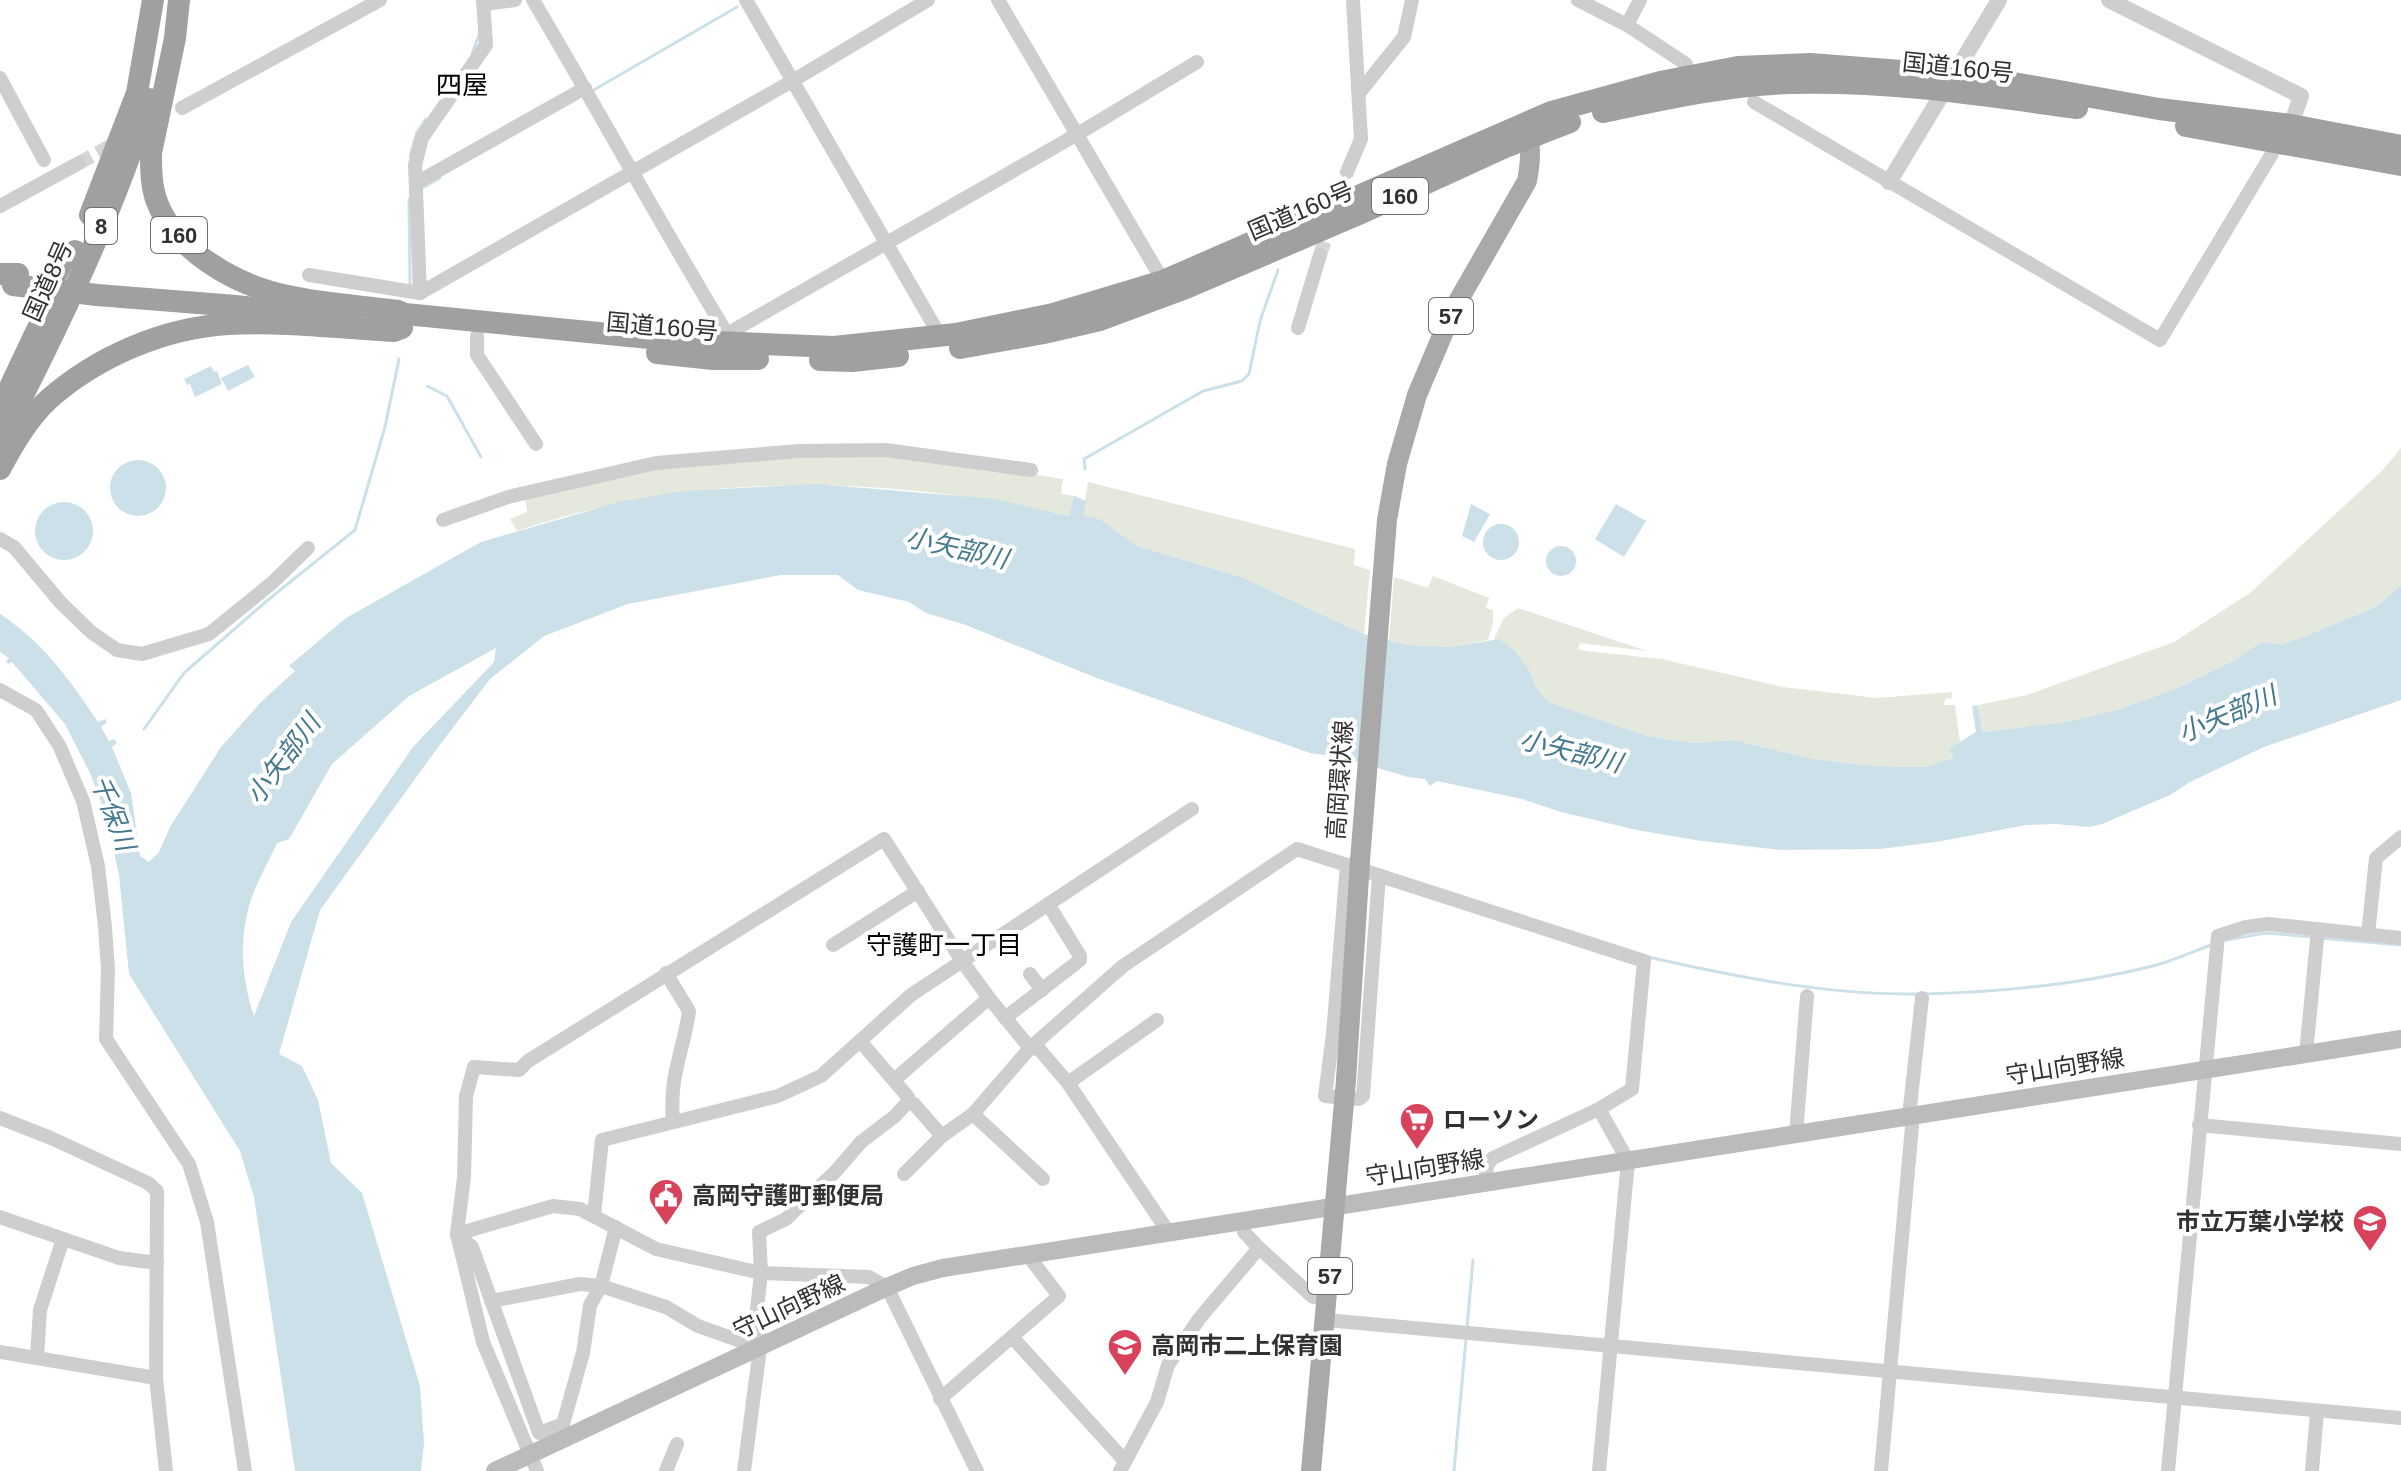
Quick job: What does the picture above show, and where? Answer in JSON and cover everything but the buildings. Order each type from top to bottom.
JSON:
[{"type":"highway","name":"国道8号","points":[[0,408],[75,251],[137,93],[153,0]]},
{"type":"highway","name":"国道8号","points":[[0,441],[41,362],[130,159],[154,82],[168,27],[171,0]]},
{"type":"highway","name":"160","points":[[179,0],[150,172],[157,202],[175,231],[190,248],[247,284],[287,296],[398,311],[404,321]]},
{"type":"highway","name":"国道160号","points":[[404,321],[670,340],[730,339],[834,347],[940,336],[1053,314],[1163,281],[1527,131],[1685,94],[1748,85],[1950,83],[1980,77],[2159,109],[2291,125],[2401,146]]},
{"type":"highway","name":"国道160号","points":[[1950,83],[2401,165]]},
{"type":"highway","name":"国道160号","points":[[404,321],[477,336],[713,359],[852,361],[927,353],[1100,320],[1186,288],[1527,131]]},
{"type":"highway","points":[[0,379],[64,259],[75,251]]},
{"type":"highway","name":"160","points":[[8,280],[396,316],[404,321]]},
{"type":"highway","name":"160","points":[[0,469],[12,447],[48,400],[87,372],[142,341],[228,324],[394,331],[404,321]]},
{"type":"main road","name":"高岡環状線","points":[[1311,1471],[1345,1089],[1354,863],[1361,834],[1387,520],[1397,464],[1417,395],[1453,310],[1527,181],[1531,160],[1527,131]]},
{"type":"main road","name":"守山向野線","points":[[495,1471],[530,1461],[887,1287],[943,1268],[2401,1039]]},
{"type":"street","points":[[182,108],[380,0]]},
{"type":"street","points":[[420,293],[415,165],[422,138],[486,45],[484,2],[515,0]]},
{"type":"street","points":[[533,0],[631,174],[730,339],[886,242],[1076,135],[1197,62]]},
{"type":"street","points":[[746,0],[940,336]]},
{"type":"street","points":[[309,275],[420,293],[928,0]]},
{"type":"street","points":[[998,0],[1163,281]]},
{"type":"street","points":[[1347,172],[1361,139],[1353,0]]},
{"type":"street","points":[[1359,93],[1404,37],[1412,0]]},
{"type":"street","points":[[1578,0],[1627,25],[1686,64]]},
{"type":"street","points":[[1627,25],[1640,0]]},
{"type":"street","points":[[1889,182],[1999,0]]},
{"type":"street","points":[[2109,0],[2301,96],[2291,125]]},
{"type":"street","points":[[0,78],[44,160]]},
{"type":"street","points":[[416,183],[585,88]]},
{"type":"street","points":[[1754,102],[2160,340],[2273,152],[2273,141]]},
{"type":"street","points":[[0,206],[79,163]]},
{"type":"street","points":[[1298,328],[1320,255]]},
{"type":"street","points":[[477,336],[477,355],[536,444]]},
{"type":"street","points":[[443,520],[508,497],[656,463],[799,451],[886,450],[1031,470]]},
{"type":"street","points":[[0,539],[14,547],[61,603],[91,632],[117,650],[142,654],[209,634],[272,583],[308,548]]},
{"type":"street","points":[[0,690],[36,710],[59,745],[83,801],[98,866],[105,927],[108,969],[106,1039],[189,1164],[207,1222],[245,1471]]},
{"type":"street","points":[[594,1215],[602,1140],[778,1096],[821,1076],[911,995],[1192,809]]},
{"type":"street","points":[[2368,935],[2376,858],[2401,837]]},
{"type":"street","points":[[530,1461],[483,1342],[457,1234],[464,1177],[466,1096],[474,1067],[519,1070],[528,1061],[666,973],[884,839],[962,961],[1030,1048],[1039,1049],[1068,1083],[1169,1233]]},
{"type":"street","points":[[904,1174],[942,1136],[973,1114],[1030,1048],[1123,966],[1297,849],[1354,863],[1379,875],[1644,961],[1632,1089],[1599,1109],[1493,1158],[1487,1165],[1485,1183]]},
{"type":"street","points":[[1345,1089],[1359,1099],[1365,1089],[1379,875]]},
{"type":"street","points":[[833,945],[918,891]]},
{"type":"street","points":[[1005,1018],[1080,960],[1048,904]]},
{"type":"street","points":[[2168,1471],[2218,936],[2268,924],[2401,938]]},
{"type":"street","points":[[2306,1054],[2318,929]]},
{"type":"street","points":[[666,973],[689,1011],[674,1072],[671,1099],[673,1122]]},
{"type":"street","points":[[1030,974],[1042,990]]},
{"type":"street","points":[[1796,1134],[1807,996]]},
{"type":"street","points":[[894,1080],[989,998]]},
{"type":"street","points":[[1881,1471],[1913,1115],[1910,1107],[1922,998]]},
{"type":"street","points":[[1068,1083],[1157,1020]]},
{"type":"street","points":[[744,1471],[760,1348],[757,1309],[761,1273],[759,1232],[786,1219],[861,1142],[907,1103],[908,1097],[861,1042]]},
{"type":"street","points":[[907,1103],[914,1104],[942,1136]]},
{"type":"street","points":[[1599,1109],[1628,1161],[1599,1471]]},
{"type":"street","points":[[973,1114],[1043,1179]]},
{"type":"street","points":[[0,1118],[148,1183],[157,1191],[156,1378],[166,1471]]},
{"type":"street","points":[[2199,1125],[2401,1144]]},
{"type":"street","points":[[457,1234],[553,1206],[580,1209],[656,1249],[761,1273],[869,1277],[887,1287],[977,1471]]},
{"type":"street","points":[[0,1217],[119,1258],[157,1263]]},
{"type":"street","points":[[1240,1220],[1244,1232],[1259,1248],[1313,1297],[1328,1297]]},
{"type":"street","points":[[457,1234],[472,1247],[539,1433],[563,1424],[583,1353],[590,1305],[601,1286],[616,1227]]},
{"type":"street","points":[[37,1357],[40,1310],[63,1239]]},
{"type":"street","points":[[1012,1337],[1122,1465],[1157,1402],[1168,1365],[1199,1319],[1259,1248]]},
{"type":"street","points":[[940,1399],[1059,1296],[1027,1254]]},
{"type":"street","points":[[491,1301],[580,1284],[601,1286],[666,1307],[698,1326],[760,1348]]},
{"type":"street","points":[[1326,1320],[2401,1418]]},
{"type":"street","points":[[0,1352],[156,1378]]},
{"type":"street","points":[[2312,1471],[2317,1412]]},
{"type":"street","points":[[666,1471],[677,1444]]},
{"type":"shaded area","points":[[2401,448],[2401,585],[2376,607],[2298,639],[2281,644],[2261,642],[2233,661],[2175,689],[2117,710],[2066,722],[1982,732],[1978,705],[2027,695],[2174,642],[2250,593],[2382,471]]},
{"type":"shaded area","points":[[874,455],[936,460],[1063,479],[1061,494],[1074,496],[1070,516],[932,492],[792,485],[653,497],[585,511],[517,531],[510,519],[527,512],[525,496],[635,471],[767,457]]},
{"type":"shaded area","points":[[1088,482],[1355,549],[1354,565],[1370,570],[1364,634],[1241,577],[1137,546],[1100,519],[1082,516]]},
{"type":"shaded area","points":[[1433,576],[1489,598],[1486,608],[1493,610],[1493,623],[1488,640],[1450,647],[1408,645],[1389,640],[1394,577],[1428,588]]},
{"type":"shaded area","points":[[1518,608],[1647,651],[1580,643],[1578,649],[1585,651],[1662,659],[1783,687],[1877,698],[1952,692],[1952,698],[1945,699],[1944,705],[1955,705],[1960,743],[1952,747],[1955,758],[1925,767],[1874,766],[1813,759],[1734,740],[1693,743],[1647,736],[1548,702],[1535,686],[1532,674],[1499,639],[1494,639],[1504,618]]},
{"type":"water","points":[[248,365],[255,377],[228,391],[221,378]]},
{"type":"water","points":[[211,366],[214,372],[217,371],[222,384],[195,397],[190,384],[187,385],[184,379]]},
{"type":"water","points":[[138,460],[158,468],[166,488],[158,508],[138,516],[118,508],[110,488],[118,468]]},
{"type":"water","points":[[816,484],[995,499],[1069,516],[1074,496],[1086,501],[1083,516],[1100,519],[1137,546],[1241,577],[1364,634],[1408,645],[1450,647],[1499,639],[1515,651],[1548,702],[1647,736],[1693,743],[1734,740],[1813,759],[1874,766],[1925,767],[1954,758],[1950,751],[1952,747],[1976,732],[1972,706],[1978,705],[1982,732],[2066,722],[2117,710],[2175,689],[2233,661],[2261,642],[2281,644],[2298,639],[2376,607],[2401,585],[2401,700],[2264,747],[2190,782],[2170,795],[2090,827],[2026,825],[1880,849],[1781,850],[1637,830],[1561,812],[1522,799],[1437,781],[1430,786],[1425,779],[1345,758],[1310,753],[1094,677],[966,625],[926,613],[909,602],[858,590],[838,575],[781,575],[628,604],[544,636],[490,679],[320,910],[279,1054],[302,1066],[318,1100],[331,1163],[362,1193],[420,1386],[424,1443],[421,1471],[295,1471],[254,1197],[240,1151],[129,974],[119,875],[105,812],[90,773],[65,724],[12,662],[8,664],[6,661],[9,658],[0,652],[0,614],[43,649],[98,722],[105,719],[107,722],[101,727],[109,741],[114,739],[117,743],[112,747],[131,793],[140,856],[149,862],[159,852],[170,827],[221,747],[261,702],[295,671],[289,666],[346,618],[481,542],[619,502],[683,491]],"holes":[[[496,648],[494,662],[413,747],[291,922],[254,1016],[245,975],[244,933],[252,898],[277,843],[289,839],[332,764],[409,696]]]},
{"type":"water","points":[[64,502],[84,511],[93,531],[84,551],[64,560],[44,551],[35,531],[44,511]]},
{"type":"water","points":[[1471,504],[1490,514],[1474,542],[1462,536]]},
{"type":"water","points":[[1616,504],[1646,521],[1624,557],[1595,539]]},
{"type":"water","points":[[1501,524],[1514,529],[1519,542],[1514,555],[1501,560],[1488,555],[1483,542],[1488,529]]},
{"type":"water","points":[[1561,546],[1567,547],[1575,555],[1575,567],[1567,575],[1561,576],[1555,575],[1547,567],[1546,561],[1547,555],[1555,547]]},
{"type":"waterway","points":[[592,91],[737,7]]},
{"type":"waterway","points":[[472,54],[479,35]]},
{"type":"waterway","points":[[410,156],[417,132],[426,119]]},
{"type":"waterway","points":[[422,188],[440,178]]},
{"type":"waterway","points":[[409,199],[410,287]]},
{"type":"waterway","points":[[1085,469],[1084,459],[1203,391],[1242,381],[1249,374],[1260,321],[1278,270]]},
{"type":"waterway","points":[[144,729],[184,673],[355,530],[385,427],[399,359]]},
{"type":"waterway","points":[[427,386],[447,396],[481,457]]},
{"type":"waterway","points":[[2226,940],[2266,933],[2314,937]]},
{"type":"waterway","points":[[2321,938],[2401,945]]},
{"type":"waterway","points":[[1925,994],[2068,983],[2160,964],[2211,945]]},
{"type":"waterway","points":[[1648,957],[1815,988],[1917,994]]},
{"type":"waterway","points":[[1467,1328],[1473,1260]]},
{"type":"waterway","points":[[1454,1471],[1466,1339]]},
{"type":"tunnel","points":[[79,163],[118,142]]},
{"type":"tunnel","points":[[1320,255],[1347,172]]},
{"type":"place","name":"ローソン","points":[[1417,1151]]},
{"type":"place","name":"高岡守護町郵便局","points":[[666,1227]]},
{"type":"place","name":"市立万葉小学校","points":[[2370,1253]]},
{"type":"place","name":"高岡市二上保育園","points":[[1125,1377]]},
{"type":"district","name":"四屋","points":[[462,85]]},
{"type":"district","name":"守護町一丁目","points":[[944,945]]},
{"type":"water label","name":"小矢部川","points":[[957,548]]},
{"type":"water label","name":"小矢部川","points":[[2227,714]]},
{"type":"water label","name":"小矢部川","points":[[1571,751]]},
{"type":"water label","name":"小矢部川","points":[[283,759]]},
{"type":"water label","name":"千保川","points":[[113,813]]}]
